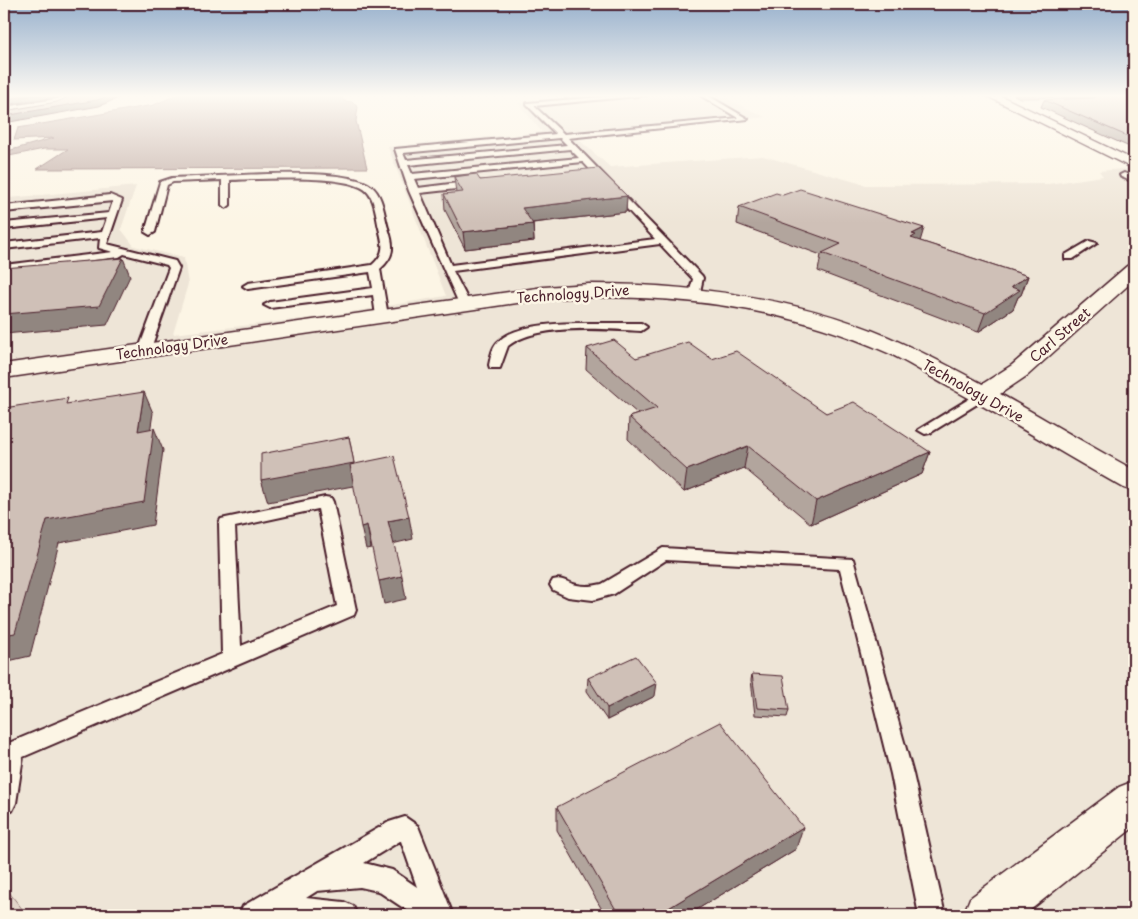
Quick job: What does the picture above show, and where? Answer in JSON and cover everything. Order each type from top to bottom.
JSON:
[{"type":"street","points":[[1080,138],[1134,164]]},
{"type":"street","name":"Carl Street","points":[[982,395],[1020,370],[1134,270]]},
{"type":"street","name":"Technology Drive","points":[[4,371],[464,304],[588,290],[632,289],[695,294],[754,303],[847,329],[898,350],[982,395],[1134,482]]},
{"type":"street","points":[[988,915],[1134,801]]},
{"type":"lane","points":[[464,304],[413,191],[398,151],[541,138]]},
{"type":"lane","points":[[564,138],[583,160],[590,173],[698,278],[695,294]]},
{"type":"lane","points":[[403,163],[571,147]]},
{"type":"lane","points":[[408,177],[583,160]]},
{"type":"lane","points":[[1124,175],[1134,180]]},
{"type":"lane","points":[[150,232],[163,184],[172,180],[312,177],[366,186],[375,196],[390,250],[385,260],[375,268],[248,286]]},
{"type":"lane","points":[[226,178],[226,205]]},
{"type":"lane","points":[[413,191],[480,184]]},
{"type":"lane","points":[[4,209],[116,198],[118,200],[102,246],[171,263],[174,268],[144,351]]},
{"type":"lane","points":[[4,226],[112,215]]},
{"type":"lane","points":[[4,246],[106,234]]},
{"type":"lane","points":[[447,269],[662,241]]},
{"type":"lane","points":[[1069,257],[1092,243]]},
{"type":"lane","points":[[4,268],[131,253]]},
{"type":"lane","points":[[375,268],[382,316]]},
{"type":"lane","points":[[270,305],[377,291]]},
{"type":"lane","points":[[495,365],[497,352],[505,341],[526,333],[560,327],[641,327]]},
{"type":"lane","points":[[925,430],[982,395]]},
{"type":"lane","points":[[4,803],[8,753],[232,659],[347,610],[325,502],[227,523],[232,659]]},
{"type":"lane","points":[[559,585],[574,592],[593,593],[608,589],[663,554],[847,563],[870,658],[902,774],[932,915]]},
{"type":"lane","points":[[260,911],[397,830],[405,829],[410,834],[438,915]]},
{"type":"lane","points":[[313,881],[360,874],[383,879],[438,915]]},
{"type":"lane","points":[[260,911],[344,915]]},
{"type":"shaded area","points":[[15,138],[360,138],[367,168],[37,169],[68,149],[44,149],[4,157],[4,152],[54,138],[14,140]]},
{"type":"shaded area","points":[[482,138],[587,138],[578,139],[610,167],[763,156],[866,185],[1048,184],[1103,176],[1099,171],[1134,168],[1134,915],[4,915],[4,200],[136,186],[121,229],[134,246],[184,258],[188,284],[173,334],[328,316],[446,296],[388,147]]},
{"type":"shaded area","points":[[4,886],[27,915],[4,915]]},
{"type":"building","points":[[598,168],[627,196],[522,208],[533,224],[463,232],[444,194],[463,192],[454,177],[476,174],[480,180]]},
{"type":"building","points":[[800,189],[924,228],[912,234],[916,235],[911,238],[1028,276],[1011,287],[1020,290],[985,313],[822,253],[841,244],[739,207],[776,193],[783,195]]},
{"type":"building","points":[[123,258],[99,306],[4,314],[4,268]]},
{"type":"building","points":[[614,340],[636,358],[688,342],[712,359],[736,351],[826,413],[854,402],[930,452],[816,501],[748,446],[687,470],[629,417],[657,408],[587,348]]},
{"type":"building","points":[[144,392],[138,431],[154,428],[144,502],[47,520],[15,633],[4,635],[4,408],[68,398],[66,404]]},
{"type":"building","points":[[349,437],[354,463],[261,480],[261,454]]},
{"type":"building","points":[[394,456],[409,517],[388,521],[402,576],[379,581],[367,525],[361,527],[350,465]]},
{"type":"building","points":[[636,656],[657,683],[607,708],[588,678]]},
{"type":"building","points":[[752,674],[783,676],[789,710],[757,708]]},
{"type":"building","points":[[720,722],[803,827],[657,915],[619,915],[557,807]]}]
